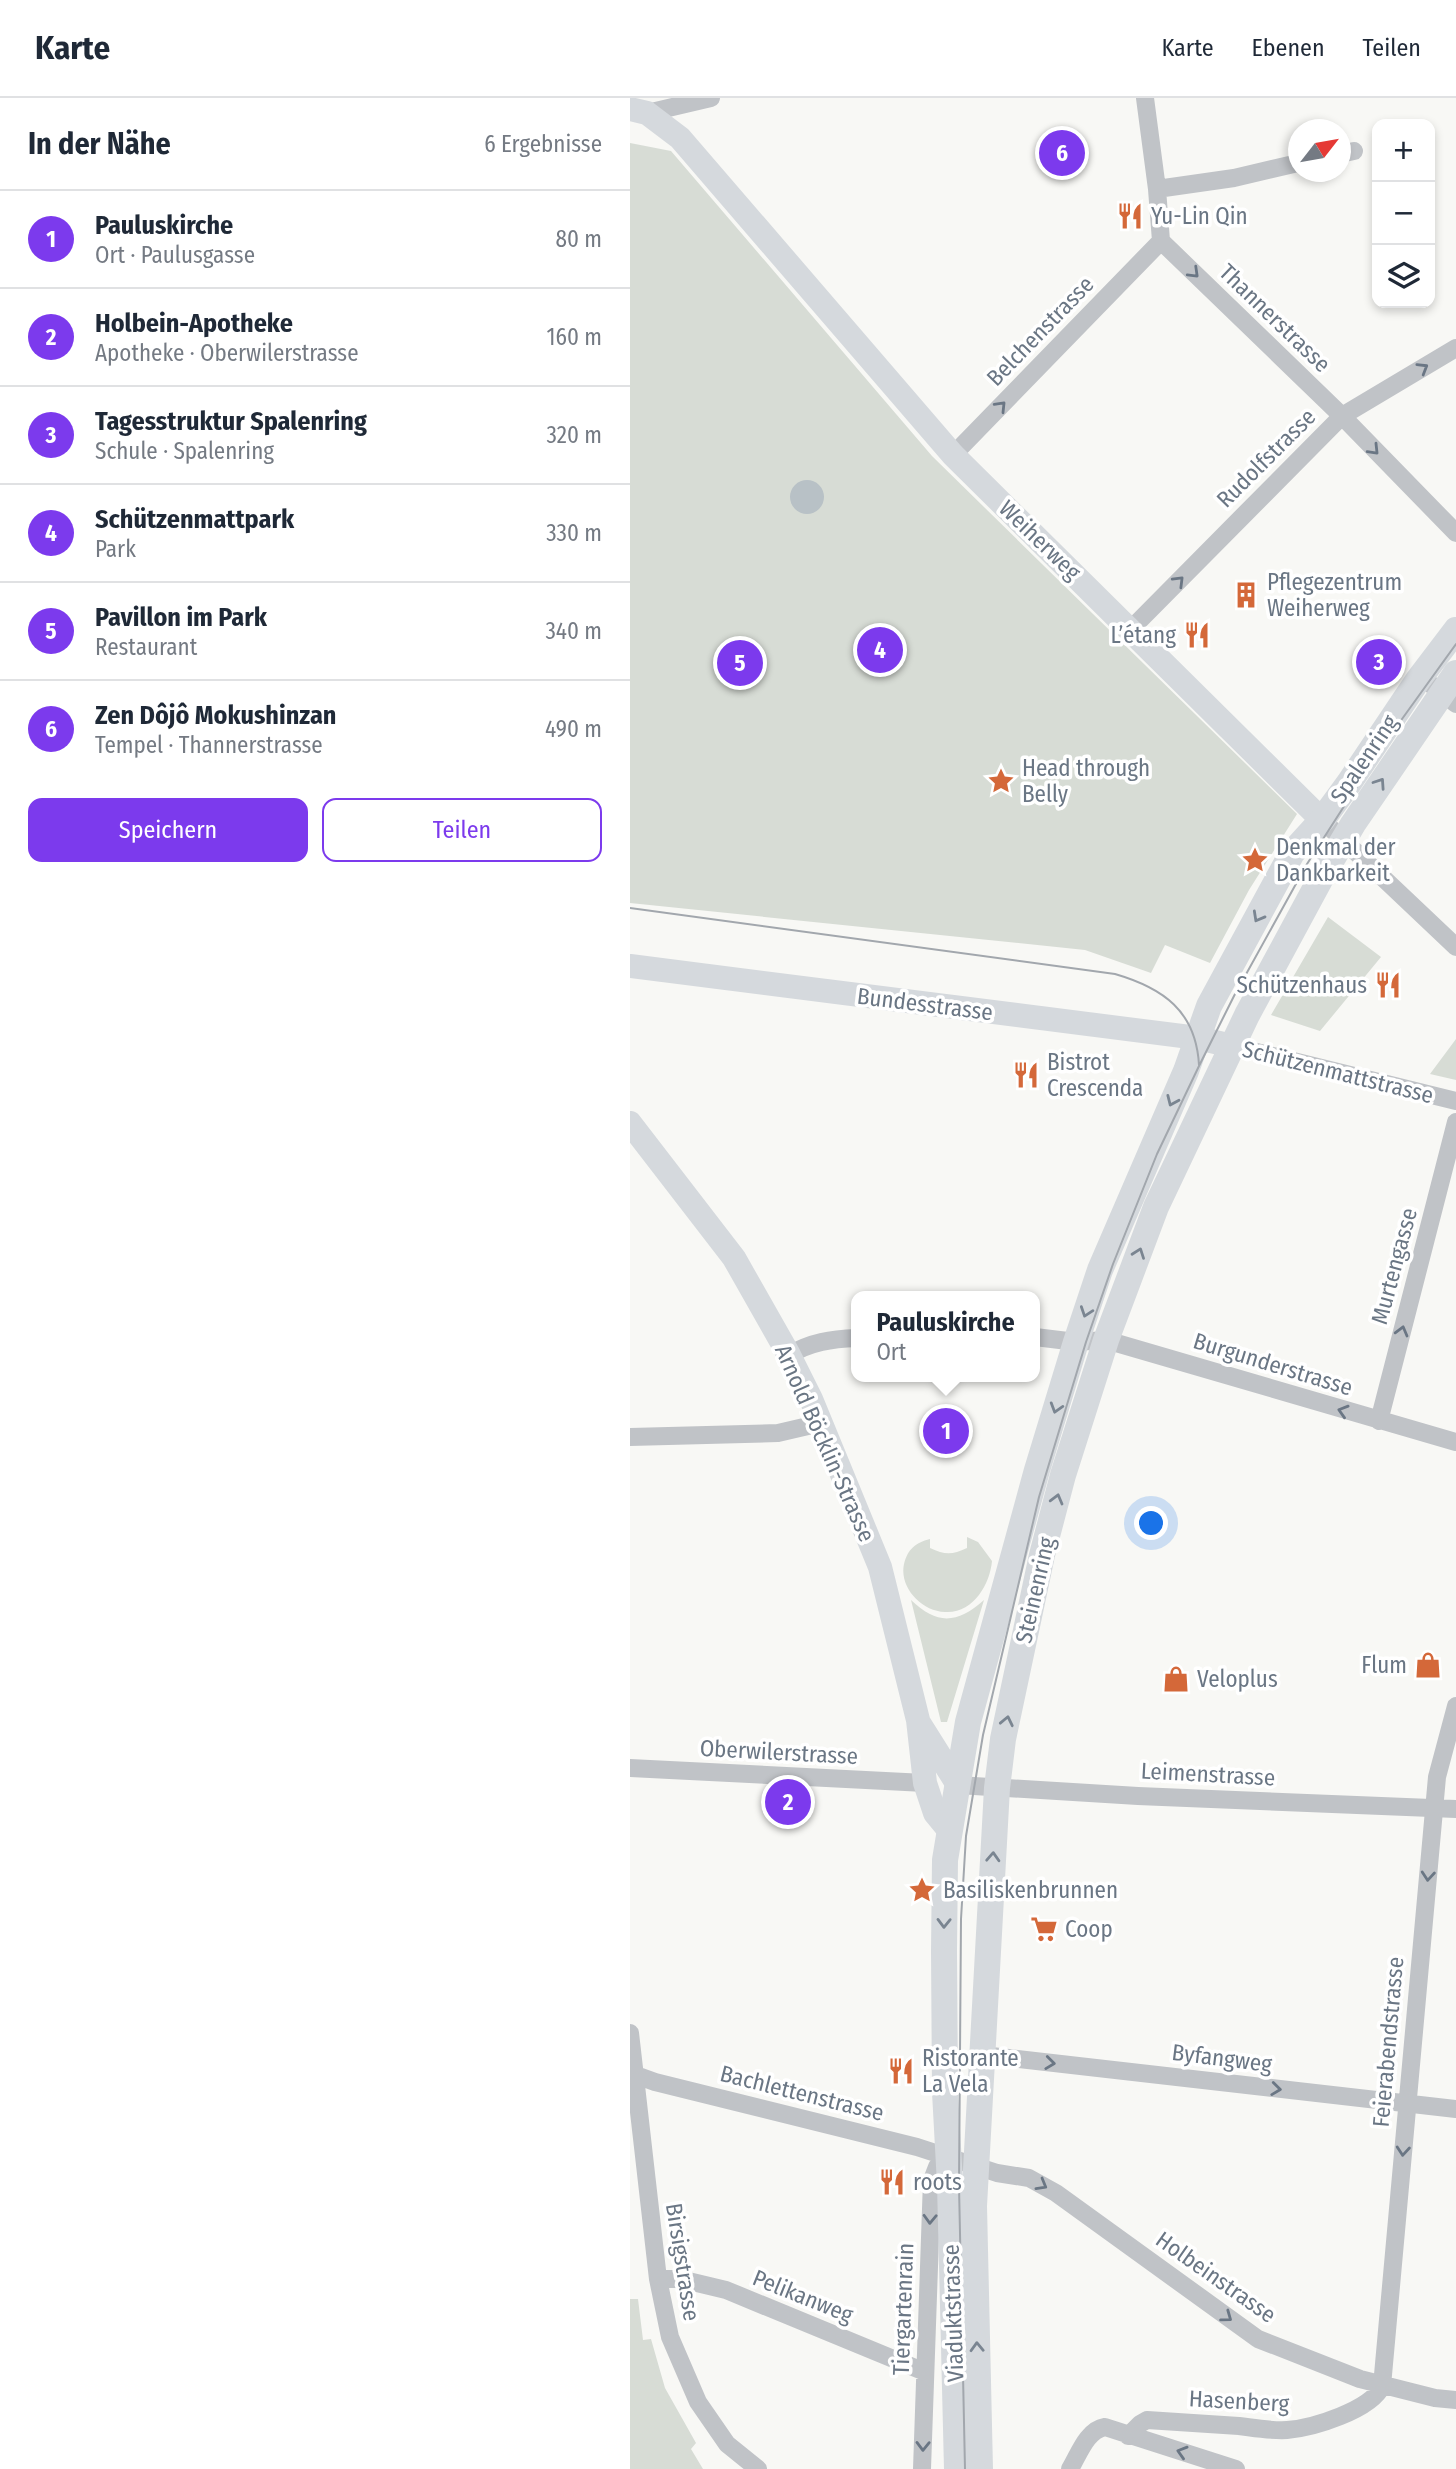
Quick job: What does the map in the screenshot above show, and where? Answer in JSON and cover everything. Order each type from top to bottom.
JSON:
[{"type":"main road","name":"Spalenring","points":[[1217,1042],[1443,686],[1456,630]]},
{"type":"main road","name":"Spalenring","points":[[1217,1042],[1209,1006],[1292,853],[1443,686]]},
{"type":"main road","name":"Steinenring","points":[[963,2162],[983,2055],[997,1788],[1003,1739],[1042,1555],[1063,1475],[1106,1340],[1217,1042]]},
{"type":"main road","name":"Steinenring","points":[[963,2162],[944,1951],[945,1860],[968,1722],[1037,1470],[1100,1270],[1186,1072],[1217,1042]]},
{"type":"main road","name":"Viaduktstrasse","points":[[957,2469],[967,2415],[963,2162]]},
{"type":"main road","name":"Viaduktstrasse","points":[[967,2415],[980,2469]]},
{"type":"street","points":[[639,111],[711,98]]},
{"type":"street","points":[[1145,98],[1161,241]]},
{"type":"street","name":"Weiherweg","points":[[639,111],[680,138],[953,455],[1322,820],[1456,947]]},
{"type":"street","points":[[1157,189],[1234,178],[1288,165]]},
{"type":"street","name":"Belchenstrasse","points":[[953,455],[1161,241]]},
{"type":"street","name":"Thannerstrasse","points":[[1161,241],[1342,416],[1456,533]]},
{"type":"street","name":"Rudolfstrasse","points":[[1131,629],[1342,416],[1456,348]]},
{"type":"street","name":"Bundesstrasse","points":[[630,966],[1217,1042]]},
{"type":"street","name":"Schützenmattstrasse","points":[[1217,1042],[1456,1101]]},
{"type":"street","name":"Murtengasse","points":[[1379,1421],[1456,1122]]},
{"type":"street","name":"Arnold Böcklin-Strasse","points":[[630,1123],[734,1258],[789,1355],[821,1423],[880,1567],[918,1720],[925,1783],[935,1813],[949,1830]]},
{"type":"street","points":[[789,1355],[810,1344],[830,1339],[851,1338]]},
{"type":"street","name":"Burgunderstrasse","points":[[1040,1338],[1076,1342],[1106,1340],[1456,1443]]},
{"type":"street","points":[[630,1437],[778,1433],[821,1423]]},
{"type":"street","name":"Feierabendstrasse","points":[[1382,2386],[1433,1808],[1437,1777],[1456,1706]]},
{"type":"street","name":"Arnold Böcklin-Strasse","points":[[918,1720],[958,1785]]},
{"type":"street","name":"Oberwilerstrasse","points":[[630,1768],[925,1783]]},
{"type":"street","name":"Leimenstrasse","points":[[958,1785],[1456,1809]]},
{"type":"street","name":"Birsigstrasse","points":[[630,2033],[632,2073],[658,2279],[670,2337],[698,2402],[727,2444],[758,2469]]},
{"type":"street","name":"Byfangweg","points":[[983,2055],[1456,2109]]},
{"type":"street","name":"Bachlettenstrasse","points":[[632,2073],[655,2082],[917,2147],[963,2162]]},
{"type":"street","name":"Tiergartenrain","points":[[922,2469],[932,2180],[937,2167],[963,2162]]},
{"type":"street","name":"Holbeinstrasse","points":[[963,2162],[997,2173],[1029,2178],[1056,2193],[1258,2339],[1382,2386],[1435,2399],[1456,2400]]},
{"type":"street","name":"Pelikanweg","points":[[658,2279],[680,2279],[726,2290],[925,2372]]},
{"type":"street","name":"Hasenberg","points":[[1128,2436],[1147,2420],[1288,2430],[1322,2422],[1353,2410],[1371,2400],[1382,2386]]},
{"type":"street","points":[[1070,2469],[1086,2440],[1098,2428],[1105,2427],[1236,2469]]},
{"type":"shaded area","points":[[630,143],[671,151],[932,456],[1297,814],[1249,890],[1210,963],[1165,945],[1151,973],[1085,950],[630,903]]},
{"type":"shaded area","points":[[807,480],[819,485],[824,497],[819,509],[807,514],[795,509],[790,497],[795,485]]},
{"type":"shaded area","points":[[1328,917],[1381,957],[1320,1031],[1271,1015]]},
{"type":"shaded area","points":[[1456,1039],[1456,1080],[1430,1074]]},
{"type":"shaded area","points":[[967,1537],[978,1542],[992,1561],[988,1579],[978,1596],[964,1608],[936,1611],[920,1602],[908,1589],[903,1573],[908,1554],[920,1542],[930,1539],[930,1548],[944,1553],[957,1552],[967,1548]]},
{"type":"shaded area","points":[[911,1600],[930,1614],[947,1618],[965,1614],[984,1600],[947,1722],[941,1722]]},
{"type":"shaded area","points":[[630,2299],[638,2299],[643,2340],[651,2339],[665,2388],[696,2443],[691,2449],[703,2469],[630,2469]]},
{"type":"tram line","points":[[965,2469],[959,2186],[961,1919],[966,1836],[983,1735],[1039,1497],[1086,1342],[1113,1264],[1157,1154],[1199,1066],[1234,996],[1307,864],[1384,744],[1456,644]]},
{"type":"tram line","points":[[630,908],[1115,974],[1148,987],[1174,1004],[1191,1030],[1199,1065]]},
{"type":"place","name":"Zen Dôjô Mokushinzan","points":[[1062,153]]},
{"type":"place","name":"Yu-Lin Qin","points":[[1130,216]]},
{"type":"place","name":"Pflegezentrum Weiherweg","points":[[1246,595]]},
{"type":"place","name":"L’étang","points":[[1197,635]]},
{"type":"place","name":"Schützenmattpark","points":[[880,650]]},
{"type":"place","name":"Tagesstruktur Spalenring","points":[[1379,662]]},
{"type":"place","name":"Pavillon im Park","points":[[740,663]]},
{"type":"place","name":"Head through Belly","points":[[1001,781]]},
{"type":"place","name":"Denkmal der Dankbarkeit","points":[[1255,860]]},
{"type":"place","name":"Schützenhaus","points":[[1388,985]]},
{"type":"place","name":"Bistrot Crescenda","points":[[1026,1075]]},
{"type":"place","name":"Pauluskirche","points":[[946,1431]]},
{"type":"place","name":"Flum","points":[[1428,1665]]},
{"type":"place","name":"Veloplus","points":[[1176,1679]]},
{"type":"place","name":"Holbein-Apotheke","points":[[788,1802]]},
{"type":"place","name":"Basiliskenbrunnen","points":[[922,1890]]},
{"type":"place","name":"Coop","points":[[1044,1929]]},
{"type":"place","name":"Ristorante La Vela","points":[[901,2071]]},
{"type":"place","name":"roots","points":[[892,2182]]}]
